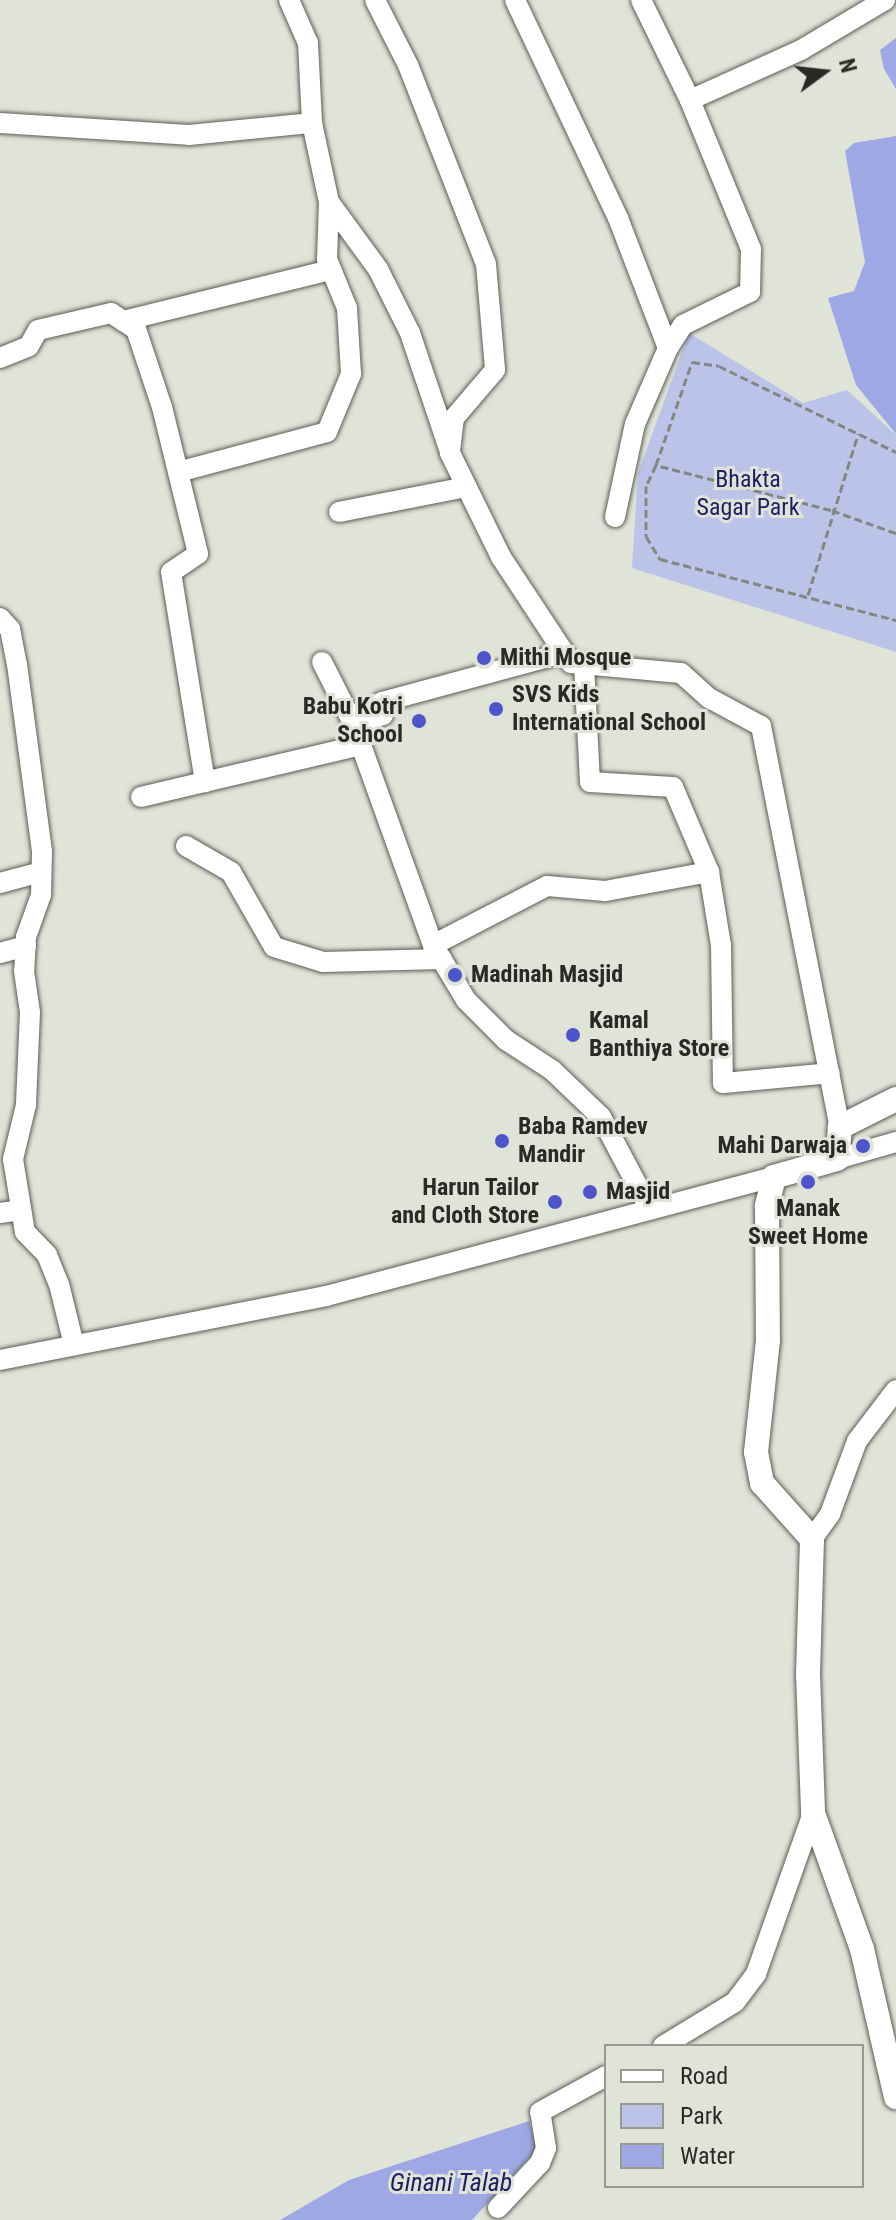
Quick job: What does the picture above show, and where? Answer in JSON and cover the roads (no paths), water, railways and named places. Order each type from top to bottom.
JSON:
[{"type":"street","points":[[178,472],[327,432],[351,374],[347,308],[327,259],[329,202],[312,123],[308,43],[289,0]]},
{"type":"street","points":[[375,0],[408,65],[486,264],[495,370],[454,418],[450,453]]},
{"type":"street","points":[[515,0],[618,218],[668,348]]},
{"type":"street","points":[[615,517],[635,424],[668,348],[683,325],[750,292],[751,249],[690,100],[641,0]]},
{"type":"street","points":[[690,100],[801,50],[885,0]]},
{"type":"street","points":[[0,123],[189,135],[312,123]]},
{"type":"street","points":[[329,202],[378,269],[410,333],[450,453],[501,557],[571,663],[681,673],[709,698],[761,726],[840,1127],[837,1159]]},
{"type":"street","points":[[123,321],[331,270]]},
{"type":"street","points":[[0,358],[29,346],[38,330],[111,313],[136,329],[178,472],[198,554],[171,572],[205,782]]},
{"type":"street","points":[[339,512],[467,487]]},
{"type":"street","points":[[0,618],[10,629],[32,752],[41,872],[41,895],[26,946],[30,1012],[26,1105],[13,1159],[25,1232],[47,1255],[59,1284],[74,1345]]},
{"type":"street","points":[[353,723],[383,715],[382,702],[564,653]]},
{"type":"street","points":[[322,662],[353,723],[437,952],[466,1000],[506,1040],[552,1070],[601,1117],[650,1209]]},
{"type":"street","points":[[584,664],[590,782],[673,787],[709,872],[721,945],[723,1083],[830,1073]]},
{"type":"street","points":[[141,797],[361,745]]},
{"type":"street","points":[[186,846],[231,872],[274,947],[323,962],[437,952],[547,886],[605,891],[709,872]]},
{"type":"street","points":[[0,883],[41,872]]},
{"type":"street","points":[[0,953],[26,946]]},
{"type":"street","points":[[840,1127],[896,1099]]},
{"type":"street","points":[[0,1360],[326,1296],[896,1142]]},
{"type":"street","points":[[774,1177],[767,1206],[768,1340],[756,1452],[762,1483],[812,1539]]},
{"type":"street","points":[[0,1213],[21,1210]]},
{"type":"street","points":[[895,2081],[862,1949],[813,1813],[808,1674],[812,1539],[830,1514],[857,1441],[896,1390]]},
{"type":"street","points":[[666,2044],[735,2002],[756,1974],[813,1813]]},
{"type":"street","points":[[498,2208],[540,2163],[546,2148],[540,2112],[604,2077]]},
{"type":"water","points":[[896,38],[896,89],[884,69],[880,50]]},
{"type":"water","points":[[896,136],[896,434],[856,385],[828,298],[854,291],[865,262],[845,151],[854,143]]},
{"type":"water","name":"Ginani Talab","points":[[529,2121],[537,2149],[472,2220],[280,2220],[349,2180]]},
{"type":"place","name":"Mithi Mosque","points":[[484,658]]},
{"type":"place","name":"SVS Kids International School","points":[[496,709]]},
{"type":"place","name":"Babu Kotri School","points":[[419,721]]},
{"type":"place","name":"Madinah Masjid","points":[[455,975]]},
{"type":"place","name":"Kamal Banthiya Store","points":[[573,1035]]},
{"type":"place","name":"Baba Ramdev Mandir","points":[[502,1141]]},
{"type":"place","name":"Mahi Darwaja","points":[[863,1146]]},
{"type":"place","name":"Manak Sweet Home","points":[[808,1182]]},
{"type":"place","name":"Masjid","points":[[590,1192]]},
{"type":"place","name":"Harun Tailor and Cloth Store","points":[[555,1202]]},
{"type":"park label","name":"Bhakta Sagar Park","points":[[748,494]]}]
